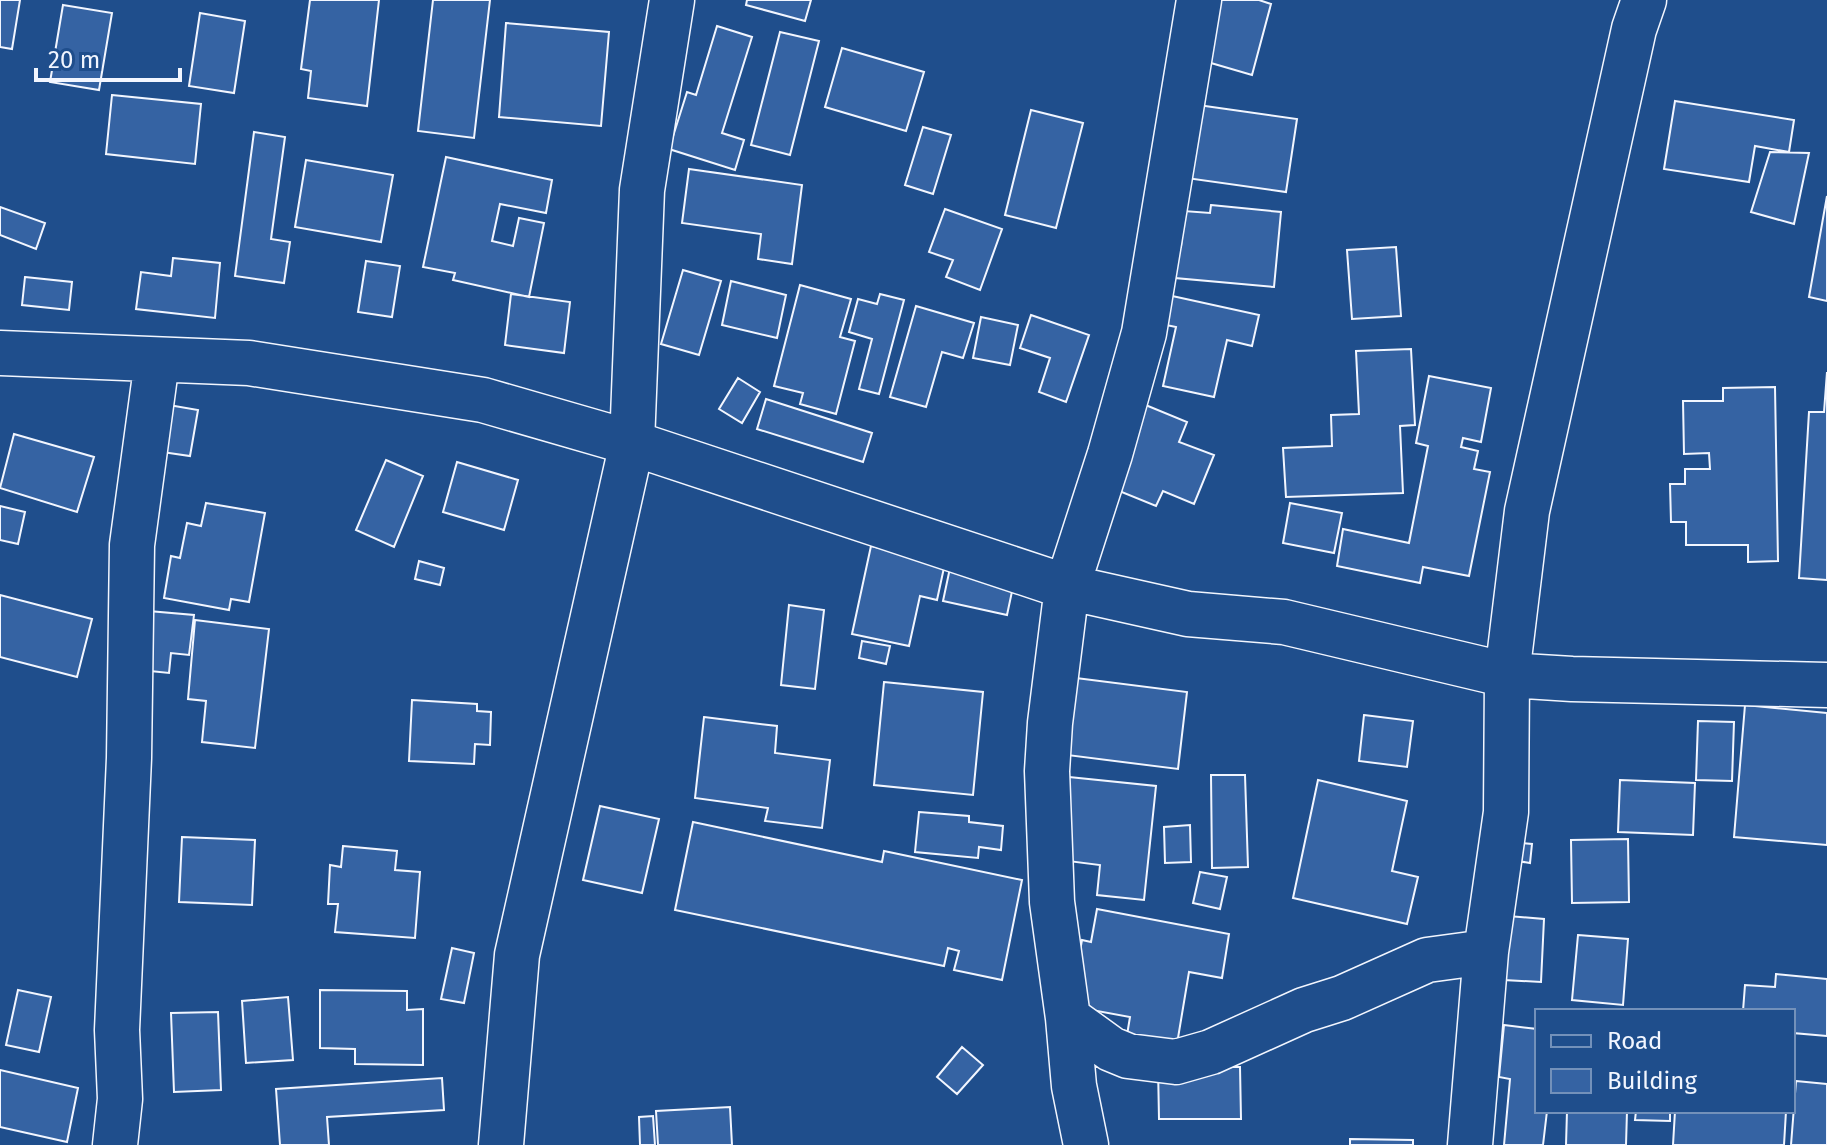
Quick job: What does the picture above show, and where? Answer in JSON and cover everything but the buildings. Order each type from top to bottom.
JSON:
[{"type":"street","points":[[501,1145],[517,955],[632,443],[642,190],[672,0]]},
{"type":"street","points":[[1086,1145],[1074,1086],[1052,902],[1047,771],[1053,699],[1067,587],[1110,454],[1144,333],[1199,0]]},
{"type":"street","points":[[1470,1145],[1486,952],[1506,812],[1507,675],[1527,511],[1634,29],[1644,0]]},
{"type":"street","points":[[0,353],[249,363],[483,400],[632,443],[1067,587],[1188,614],[1284,622],[1507,675],[1827,685]]},
{"type":"street","points":[[115,1145],[120,1099],[117,1030],[129,758],[132,545],[157,361]]},
{"type":"street","points":[[1068,1018],[1111,1049],[1128,1056],[1176,1062],[1211,1052],[1427,960],[1486,952]]}]
